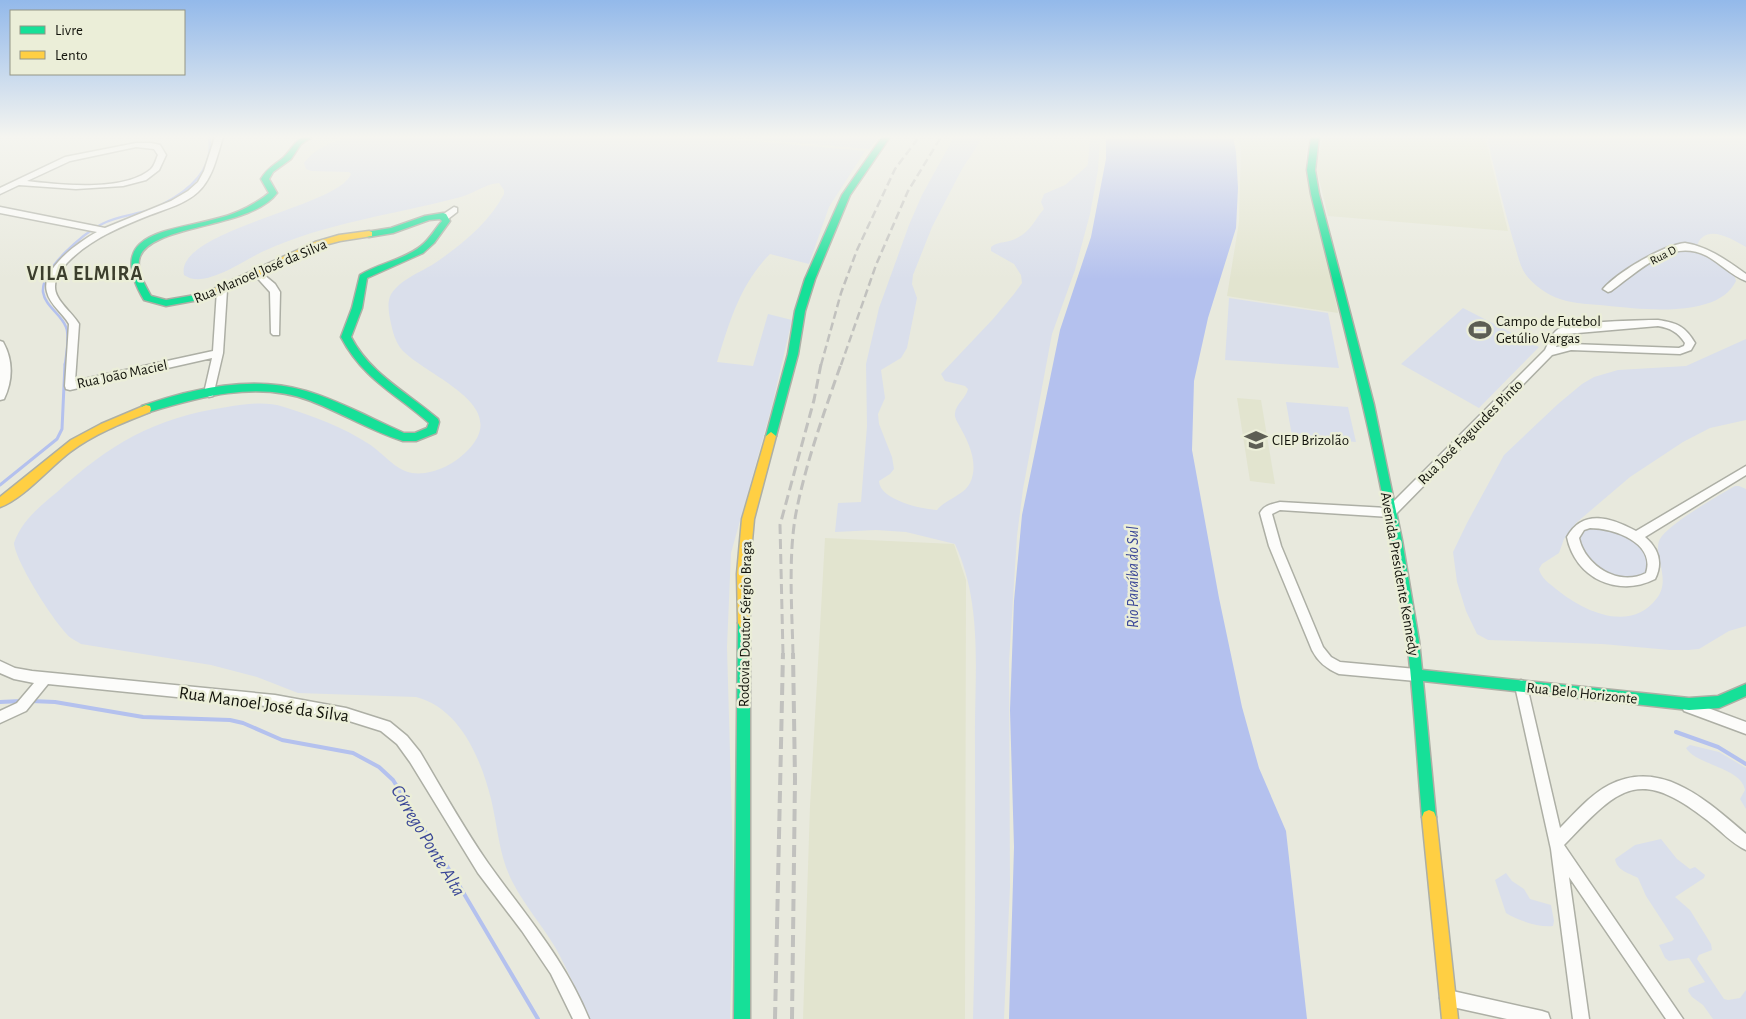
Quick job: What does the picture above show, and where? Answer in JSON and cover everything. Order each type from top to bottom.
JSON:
[{"type":"main road","name":"Rua Manoel José da Silva","points":[[0,503],[23,487],[62,452],[99,428],[156,405],[210,393],[253,388],[287,390],[303,394],[403,437],[414,438],[430,431],[434,424],[428,416],[367,369],[352,350],[346,337],[357,308],[363,277],[374,269],[410,257],[424,249],[446,221],[449,214],[432,216],[394,230],[326,241],[203,298],[182,303],[164,304],[150,301],[143,295],[138,286],[134,264],[138,250],[145,243],[162,234],[227,219],[268,199],[273,194],[268,185]]},
{"type":"main road","name":"Rodovia Doutor Sérgio Braga","points":[[742,1019],[743,574],[748,519],[793,354],[800,312],[810,279],[846,195],[853,185]]},
{"type":"main road","name":"Avenida Presidente Kennedy","points":[[1313,185],[1369,405],[1413,641],[1450,1019]]},
{"type":"main road","name":"Rua Belo Horizonte","points":[[1416,675],[1678,703],[1719,702],[1746,690]]},
{"type":"street","points":[[0,191],[15,185]]},
{"type":"street","points":[[39,185],[83,188],[113,185]]},
{"type":"street","name":"Rua João Maciel","points":[[198,185],[192,192],[172,203],[85,242],[59,267],[50,281],[51,294],[74,324],[70,386],[218,353]]},
{"type":"street","points":[[0,210],[106,231]]},
{"type":"street","name":"Rua D","points":[[1608,289],[1659,255],[1682,246],[1704,251],[1746,278]]},
{"type":"street","points":[[257,272],[272,286],[275,292],[276,333]]},
{"type":"street","points":[[210,393],[218,353],[222,290]]},
{"type":"street","name":"Rua José Fagundes Pinto","points":[[1390,513],[1549,352],[1556,337],[1563,331],[1640,323],[1664,324],[1676,328],[1686,335],[1690,343],[1688,348],[1680,351],[1571,347],[1549,352]]},
{"type":"street","points":[[0,344],[4,356],[6,374],[0,396]]},
{"type":"street","points":[[1636,537],[1746,470]]},
{"type":"street","points":[[1390,513],[1280,506],[1272,508],[1266,515],[1275,546],[1318,650],[1323,657],[1339,668],[1416,675]]},
{"type":"street","points":[[1593,523],[1616,526],[1636,537],[1651,553],[1655,567],[1649,578],[1634,583],[1615,580],[1596,571],[1581,558],[1574,544],[1574,534],[1577,529],[1586,524],[1593,523]]},
{"type":"street","name":"Rua Manoel José da Silva","points":[[0,667],[23,676],[275,701],[366,719],[395,732],[415,757],[483,868],[527,926],[556,969],[580,1019]]},
{"type":"street","points":[[0,717],[14,713],[23,707],[45,678]]},
{"type":"street","points":[[1521,686],[1558,846],[1581,1019]]},
{"type":"street","points":[[1678,703],[1746,728]]},
{"type":"street","points":[[1558,846],[1604,796],[1620,786],[1641,782],[1658,784],[1681,793],[1703,808],[1746,843]]},
{"type":"street","points":[[1558,846],[1675,1019]]},
{"type":"street","points":[[1447,992],[1542,1019]]},
{"type":"shaded area","points":[[491,185],[462,197],[359,220],[311,233],[264,251],[235,267],[213,276],[192,279],[184,275],[188,259],[204,245],[229,232],[318,197],[340,186]]},
{"type":"shaded area","points":[[500,185],[843,185],[829,207],[809,264],[770,254],[751,278],[737,305],[717,362],[753,366],[768,314],[792,320],[772,406],[731,553],[727,647],[734,893],[730,1019],[590,1019],[555,947],[523,900],[508,873],[487,784],[481,768],[466,737],[445,712],[431,703],[416,697],[298,693],[257,677],[211,665],[81,644],[71,638],[56,621],[37,593],[16,552],[14,543],[17,535],[37,509],[95,460],[114,447],[155,426],[201,412],[256,404],[284,407],[317,418],[349,432],[369,444],[395,465],[412,473],[435,471],[457,460],[468,450],[479,434],[480,419],[473,406],[461,393],[402,350],[393,333],[389,313],[390,297],[399,285],[408,278],[432,265],[472,234],[498,205],[504,190]]},
{"type":"shaded area","points":[[928,185],[954,185],[932,227],[913,275],[912,284],[917,298],[907,348],[901,358],[881,370],[885,398],[878,414],[879,424],[892,457],[894,469],[879,481],[881,488],[886,493],[902,502],[921,508],[937,510],[967,487],[973,476],[974,468],[972,454],[955,415],[957,407],[968,389],[965,386],[945,381],[941,374],[993,319],[1022,283],[1021,275],[1014,264],[991,251],[991,247],[1014,240],[1026,232],[1044,209],[1041,202],[1044,194],[1066,185],[1095,185],[1090,214],[1075,270],[1052,334],[1023,489],[1017,536],[1009,662],[1010,887],[1004,1019],[973,1019],[976,643],[970,592],[964,568],[955,544],[906,532],[876,530],[835,532],[838,503],[861,502],[867,426],[866,364],[879,308],[922,195]]},
{"type":"shaded area","points":[[1240,185],[1309,185],[1338,313],[1227,296],[1239,222]]},
{"type":"shaded area","points":[[1320,185],[1497,185],[1508,231],[1328,216]]},
{"type":"shaded area","points":[[1498,185],[1746,185],[1746,247],[1719,234],[1705,235],[1700,240],[1696,248],[1734,275],[1736,281],[1727,293],[1713,301],[1697,306],[1678,309],[1640,309],[1566,301],[1546,292],[1526,275],[1520,262]]},
{"type":"shaded area","points":[[1229,298],[1328,313],[1339,368],[1225,360]]},
{"type":"shaded area","points":[[1463,308],[1539,347],[1479,408],[1401,364]]},
{"type":"shaded area","points":[[1746,339],[1746,420],[1710,428],[1683,442],[1630,477],[1576,523],[1564,539],[1559,553],[1542,564],[1539,569],[1548,582],[1579,605],[1606,615],[1620,617],[1634,615],[1646,609],[1657,598],[1661,590],[1663,582],[1658,549],[1662,536],[1676,523],[1696,510],[1735,486],[1739,486],[1746,489],[1746,626],[1729,631],[1699,649],[1688,650],[1602,644],[1488,640],[1477,634],[1466,611],[1457,582],[1453,552],[1504,455],[1558,404],[1582,384],[1594,377],[1618,370],[1686,366]]},
{"type":"shaded area","name":"CIEP Brizolão","points":[[1237,398],[1261,400],[1275,484],[1250,481]]},
{"type":"shaded area","points":[[1286,402],[1348,407],[1356,442],[1292,436]]},
{"type":"shaded area","points":[[1583,526],[1624,530],[1654,560],[1643,580],[1600,574],[1574,538]]},
{"type":"shaded area","points":[[825,538],[954,544],[966,580],[965,1019],[803,1019],[810,806]]},
{"type":"shaded area","points":[[1690,745],[1719,752],[1746,768],[1746,809],[1740,799],[1745,790],[1742,783],[1728,772],[1691,754],[1686,748]]},
{"type":"shaded area","points":[[1661,839],[1677,859],[1690,869],[1695,867],[1705,875],[1704,878],[1675,897],[1690,910],[1711,944],[1712,950],[1699,955],[1697,959],[1724,999],[1740,998],[1746,990],[1746,1019],[1713,1019],[1703,1005],[1692,997],[1688,991],[1689,988],[1705,982],[1689,958],[1669,961],[1665,958],[1659,945],[1674,939],[1646,896],[1638,878],[1624,871],[1616,863],[1615,859],[1635,845]]},
{"type":"shaded area","points":[[1506,873],[1512,881],[1524,889],[1530,899],[1551,905],[1553,926],[1528,923],[1506,913],[1495,880]]},
{"type":"water","name":"Rio Paraíba do Sul","points":[[1101,185],[1238,185],[1236,228],[1208,318],[1194,381],[1192,450],[1219,598],[1242,707],[1259,768],[1286,831],[1307,1019],[1009,1019],[1014,847],[1010,710],[1014,601],[1022,515],[1060,330],[1091,237]]},
{"type":"waterway","name":"Córrego Ponte Alta","points":[[163,204],[192,185]]},
{"type":"waterway","name":"Córrego Ponte Alta","points":[[65,365],[68,341],[66,327],[47,302],[43,292],[44,283],[49,273],[75,243],[102,224],[150,210]]},
{"type":"waterway","name":"Córrego Ponte Alta","points":[[0,485],[57,439],[62,429],[65,364]]},
{"type":"waterway","name":"Córrego Ponte Alta","points":[[0,702],[22,701]]},
{"type":"waterway","name":"Córrego Ponte Alta","points":[[31,701],[55,702],[143,717],[230,720],[243,723],[282,740],[353,753],[379,767],[393,780],[460,887],[538,1019]]},
{"type":"waterway","points":[[1676,732],[1718,747],[1746,764]]},
{"type":"railway","points":[[821,365],[841,293],[857,250],[888,185]]},
{"type":"railway","points":[[841,365],[876,265],[912,185]]},
{"type":"railway","points":[[783,654],[780,525],[814,400],[821,364]]},
{"type":"railway","points":[[793,654],[791,565],[796,513],[810,456],[841,364]]},
{"type":"railway","points":[[792,1019],[795,779],[793,653]]},
{"type":"railway","points":[[775,1019],[783,654]]},
{"type":"traffic: fast","points":[[201,297],[166,303],[147,298],[137,276],[135,260],[140,248],[151,239],[166,233],[219,221],[241,213],[267,199],[273,193],[268,185]]},
{"type":"traffic: fast","points":[[771,436],[793,354],[800,311],[810,279],[846,195],[853,185]]},
{"type":"traffic: fast","points":[[1313,185],[1369,405],[1396,540],[1413,641],[1429,817]]},
{"type":"traffic: fast","points":[[146,409],[183,397],[224,389],[266,388],[304,394],[403,437],[416,437],[432,430],[434,422],[373,374],[353,351],[346,337],[357,308],[363,277],[420,251],[431,241],[446,221],[443,216],[428,218],[393,230],[369,234]]},
{"type":"traffic: fast","points":[[742,1019],[744,623]]},
{"type":"traffic: fast","points":[[1416,675],[1689,704],[1719,702],[1746,690]]},
{"type":"traffic: slow","points":[[201,297],[250,277],[318,244],[339,238],[369,234]]},
{"type":"traffic: slow","points":[[0,503],[75,443],[104,427],[146,409]]},
{"type":"traffic: slow","points":[[744,623],[743,574],[748,519],[771,436]]},
{"type":"traffic: slow","points":[[1429,817],[1450,1019]]},
{"type":"place","name":"Campo de Futebol Getúlio Vargas","points":[[1480,330]]},
{"type":"place","name":"CIEP Brizolão","points":[[1256,440]]},
{"type":"district","name":"VILA ELMIRA","points":[[85,273]]}]
